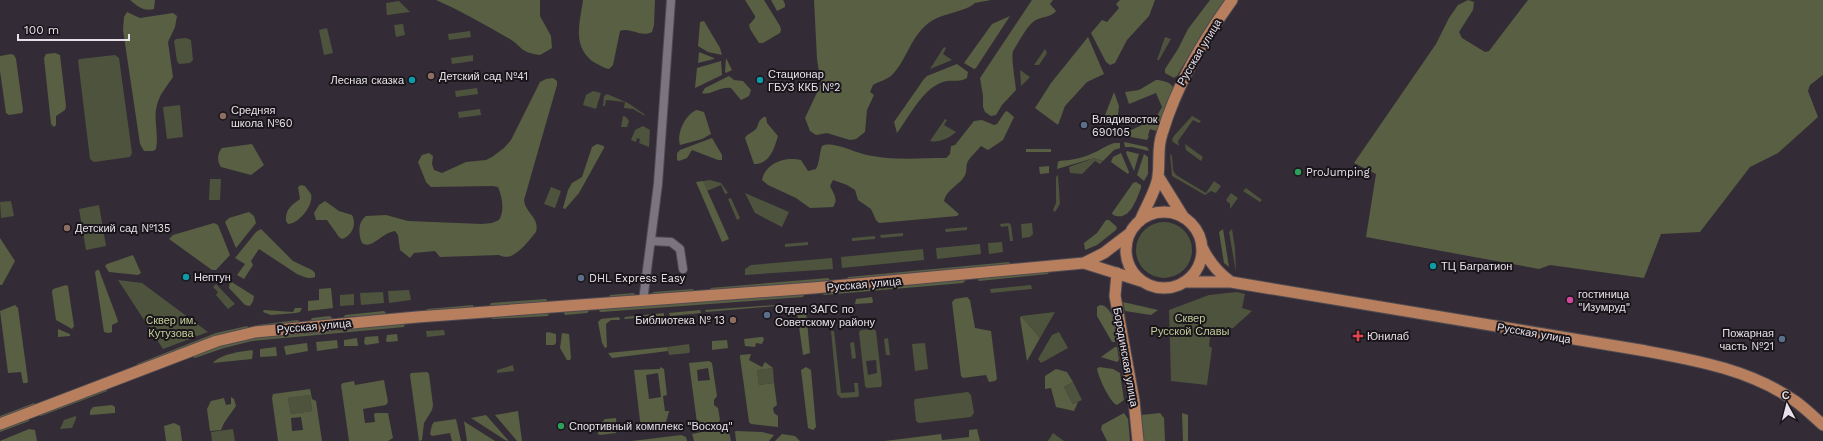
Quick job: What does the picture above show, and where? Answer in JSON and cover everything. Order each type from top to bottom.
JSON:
[{"type":"main road","name":"Русская улица","points":[[1140,221],[1158,176],[1158,154],[1161,135],[1180,84],[1204,41],[1232,0]]},
{"type":"main road","points":[[1158,176],[1184,218],[1195,229],[1209,262],[1219,273],[1231,282]]},
{"type":"main road","points":[[1184,218],[1172,213],[1159,213],[1148,216],[1140,221],[1129,234],[1127,250],[1129,264],[1132,271],[1141,281],[1163,288],[1184,282],[1190,277],[1198,266],[1202,247]]},
{"type":"main road","name":"Русская улица","points":[[0,424],[236,336],[306,326],[820,288],[1084,263],[1104,253],[1129,234]]},
{"type":"main road","name":"Русская улица","points":[[1084,263],[1141,281]]},
{"type":"main road","name":"Бородинская улица","points":[[1118,273],[1115,296],[1134,401],[1138,441]]},
{"type":"main road","name":"Русская улица","points":[[1184,282],[1231,282],[1640,350],[1707,363],[1743,375],[1786,395],[1823,425]]},
{"type":"street","points":[[643,301],[660,161],[671,0]]},
{"type":"street","points":[[651,241],[671,242],[680,249],[683,269]]},
{"type":"green space","points":[[130,0],[155,0],[154,9],[144,9]]},
{"type":"green space","points":[[436,0],[540,0],[540,16],[551,36],[552,48],[540,55],[528,52],[513,41],[490,28]]},
{"type":"green space","points":[[583,0],[655,0],[654,25],[652,32],[644,34],[628,30],[620,31],[613,65],[609,69],[603,67],[592,61],[582,48],[579,25]]},
{"type":"green space","points":[[745,0],[764,0],[780,26],[780,33],[763,43],[759,43],[749,25],[755,16]]},
{"type":"green space","points":[[771,0],[783,0],[785,7],[777,11]]},
{"type":"green space","points":[[814,0],[991,0],[975,3],[966,8],[941,16],[924,27],[892,75],[873,85],[870,92],[874,95],[867,110],[865,132],[856,139],[850,140],[827,133],[816,135],[810,131],[805,118],[821,84],[817,59]]},
{"type":"green space","points":[[1032,0],[1053,0],[1050,4],[1056,11],[1051,15],[1033,22],[1022,36],[1013,51],[1016,90],[1002,105],[996,115],[991,116],[985,112],[983,107],[980,78]]},
{"type":"green space","points":[[1120,0],[1155,0],[1149,16],[1127,40],[1115,63],[1110,65],[1106,62],[1091,33],[1102,20],[1107,22],[1119,8],[1116,4]]},
{"type":"green space","points":[[1210,0],[1225,0],[1200,37],[1177,76],[1174,78],[1165,73],[1165,69],[1178,49],[1188,29]]},
{"type":"green space","points":[[1468,0],[1474,2],[1473,10],[1459,32],[1462,38],[1485,52],[1489,51],[1528,0],[1823,0],[1823,75],[1810,85],[1808,91],[1818,117],[1778,153],[1750,167],[1700,232],[1661,234],[1644,278],[1550,265],[1539,269],[1366,237],[1376,174],[1354,163],[1436,44],[1449,18],[1458,5]]},
{"type":"green space","points":[[399,1],[410,12],[387,15],[386,3]]},
{"type":"green space","points":[[127,12],[140,18],[173,13],[177,16],[175,27],[168,42],[173,77],[158,101],[156,110],[157,143],[156,149],[153,151],[144,151],[140,144],[123,30],[124,17]]},
{"type":"green space","points":[[1010,16],[976,68],[974,69],[964,63],[992,24]]},
{"type":"green space","points":[[704,21],[720,48],[722,55],[708,52],[698,46],[700,22]]},
{"type":"green space","points":[[403,24],[405,35],[396,37],[394,25]]},
{"type":"green space","points":[[327,28],[333,53],[324,55],[319,30]]},
{"type":"green space","points":[[470,31],[471,37],[449,40],[448,34]]},
{"type":"green space","points":[[1088,37],[1104,74],[1087,82],[1065,106],[1058,125],[1035,108],[1051,83]]},
{"type":"green space","points":[[1165,37],[1171,39],[1159,60],[1157,60]]},
{"type":"green space","points":[[186,38],[191,40],[193,60],[190,63],[179,64],[177,61],[174,41],[176,39]]},
{"type":"green space","points":[[944,47],[946,48],[943,54],[952,60],[930,69]]},
{"type":"green space","points":[[1045,49],[1047,53],[1039,65],[1034,65]]},
{"type":"green space","points":[[699,52],[714,58],[714,59],[698,63]]},
{"type":"green space","points":[[55,53],[60,55],[66,106],[65,110],[56,116],[56,125],[54,127],[51,124],[44,58],[46,54]]},
{"type":"green space","points":[[11,54],[14,55],[16,59],[23,110],[22,113],[9,115],[6,113],[0,71],[0,56]]},
{"type":"green space","points":[[115,55],[119,58],[132,153],[130,157],[94,162],[90,159],[78,60]]},
{"type":"green space","points":[[473,55],[473,61],[452,64],[451,58]]},
{"type":"green space","points":[[726,58],[732,70],[726,73],[725,72]]},
{"type":"green space","points":[[721,61],[722,75],[695,88],[697,68]]},
{"type":"green space","points":[[957,64],[968,72],[967,78],[943,82],[929,91],[917,104],[897,133],[894,122],[924,79],[927,76]]},
{"type":"green space","points":[[1020,70],[1030,77],[1021,86],[1021,85]]},
{"type":"green space","points":[[729,76],[734,80],[743,81],[751,90],[749,96],[741,100],[731,88],[723,88],[705,94],[702,93],[705,88]]},
{"type":"green space","points":[[553,78],[557,81],[557,85],[524,200],[536,222],[537,227],[536,232],[520,250],[515,254],[505,257],[499,255],[440,257],[435,251],[414,253],[410,258],[400,250],[398,235],[395,231],[390,232],[373,243],[366,245],[362,243],[360,236],[360,225],[361,221],[366,216],[386,215],[408,221],[482,224],[492,223],[499,220],[502,212],[502,204],[498,187],[431,187],[426,182],[418,162],[422,155],[429,153],[433,156],[432,164],[434,170],[442,173],[466,162],[486,160],[492,157],[504,148],[511,140],[540,82]]},
{"type":"green space","points":[[1156,80],[1166,82],[1173,87],[1158,128],[1156,131],[1150,129],[1147,140],[1131,137],[1127,132],[1155,119],[1162,107],[1156,93],[1129,104],[1125,92],[1139,90]]},
{"type":"green space","points":[[477,88],[478,94],[456,97],[455,91]]},
{"type":"green space","points":[[593,91],[601,93],[596,109],[583,105],[586,95]]},
{"type":"green space","points":[[1114,92],[1119,106],[1117,122],[1110,125],[1102,123]]},
{"type":"green space","points":[[607,94],[628,103],[645,116],[633,109],[624,108],[625,102],[606,100],[605,106],[603,106],[604,96]]},
{"type":"green space","points":[[180,105],[183,137],[167,139],[163,107]]},
{"type":"green space","points":[[480,109],[481,115],[459,118],[458,112]]},
{"type":"green space","points":[[697,110],[704,112],[711,134],[702,139],[680,145],[679,135],[683,124],[689,115]]},
{"type":"green space","points":[[1007,111],[1014,117],[1003,140],[988,150],[981,146],[968,161],[964,177],[945,197],[944,201],[959,214],[957,216],[879,223],[871,209],[858,200],[855,190],[847,185],[833,180],[830,186],[835,199],[835,204],[833,207],[810,208],[796,198],[768,185],[762,180],[767,169],[783,160],[801,160],[808,171],[816,169],[822,146],[826,145],[836,146],[883,158],[946,158],[950,154],[951,146],[955,145],[974,121],[982,120],[994,125],[997,124]]},
{"type":"green space","points":[[623,116],[629,121],[627,127],[621,127]]},
{"type":"green space","points":[[1192,116],[1201,121],[1199,123],[1193,120],[1178,141],[1179,146],[1172,141],[1173,137]]},
{"type":"green space","points":[[764,117],[766,117],[767,123],[778,136],[773,151],[768,159],[754,164],[745,138],[756,129]]},
{"type":"green space","points":[[945,119],[947,120],[944,125],[956,132],[944,140],[930,141]]},
{"type":"green space","points":[[643,126],[650,130],[649,147],[639,143],[640,139],[637,138],[636,142],[631,140],[635,130]]},
{"type":"green space","points":[[712,138],[722,155],[722,160],[718,160],[692,150],[687,158],[679,161],[677,160],[677,153],[680,150]]},
{"type":"green space","points":[[1124,142],[1147,147],[1149,151],[1125,147]]},
{"type":"green space","points":[[1114,143],[1120,143],[1120,148],[1114,150],[1103,161],[1094,158],[1057,169],[1059,161],[1083,157]]},
{"type":"green space","points":[[252,144],[264,165],[251,175],[221,167],[218,158],[219,152],[222,148]]},
{"type":"green space","points":[[597,144],[604,146],[604,148],[579,193],[565,209],[563,208],[568,190],[572,183],[582,177],[592,147]]},
{"type":"green space","points":[[1185,144],[1203,157],[1201,161],[1186,150]]},
{"type":"green space","points":[[1026,149],[1051,149],[1051,152],[1026,152]]},
{"type":"green space","points":[[1127,151],[1139,154],[1134,171],[1126,153]]},
{"type":"green space","points":[[1121,153],[1129,172],[1128,174],[1111,162],[1113,157]]},
{"type":"green space","points":[[1144,154],[1148,157],[1148,174],[1144,181],[1137,175]]},
{"type":"green space","points":[[1170,154],[1172,156],[1173,170],[1176,175],[1206,193],[1214,181],[1221,186],[1216,193],[1211,191],[1205,195],[1172,176]]},
{"type":"green space","points":[[1094,158],[1103,161],[1100,164],[1095,161],[1082,174],[1070,173],[1069,167]]},
{"type":"green space","points":[[1049,166],[1049,173],[1040,174],[1039,167]]},
{"type":"green space","points":[[1058,175],[1060,204],[1055,212],[1053,210],[1056,203],[1056,177]]},
{"type":"green space","points":[[210,179],[221,179],[220,200],[209,200]]},
{"type":"green space","points":[[710,180],[721,183],[728,193],[725,194],[721,185],[707,191],[703,181]]},
{"type":"green space","points":[[703,181],[729,239],[722,242],[696,182]]},
{"type":"green space","points":[[1136,182],[1141,185],[1141,188],[1132,209],[1124,215],[1113,215],[1112,213],[1133,183]]},
{"type":"green space","points":[[301,185],[305,186],[311,194],[310,203],[305,213],[297,221],[288,224],[286,217],[288,210],[300,199],[298,187]]},
{"type":"green space","points":[[551,187],[561,191],[555,208],[544,204]]},
{"type":"green space","points":[[1246,188],[1262,200],[1260,202],[1243,191]]},
{"type":"green space","points":[[745,193],[789,212],[782,227],[755,213]]},
{"type":"green space","points":[[1231,193],[1238,198],[1230,209],[1230,204],[1226,200]]},
{"type":"green space","points":[[731,198],[740,218],[737,220],[728,199]]},
{"type":"green space","points":[[11,201],[14,216],[1,218],[0,202]]},
{"type":"green space","points":[[325,201],[339,211],[352,215],[354,226],[346,237],[342,239],[339,237],[327,220],[316,220],[314,213],[319,205]]},
{"type":"green space","points":[[99,205],[106,246],[86,250],[79,209]]},
{"type":"green space","points":[[249,212],[254,216],[256,223],[236,248],[225,222],[229,218]]},
{"type":"green space","points":[[1106,220],[1109,220],[1117,227],[1116,230],[1097,245],[1085,250],[1084,243],[1097,233]]},
{"type":"green space","points":[[1158,222],[1170,222],[1184,230],[1192,244],[1190,261],[1184,270],[1170,278],[1158,278],[1148,273],[1141,266],[1136,256],[1136,244],[1141,234],[1148,227]]},
{"type":"green space","points":[[214,223],[218,225],[230,255],[216,270],[212,270],[169,239],[173,235]]},
{"type":"green space","points":[[1009,223],[1011,225],[1013,241],[1010,241],[1008,226],[1001,227],[1000,224]]},
{"type":"green space","points":[[1032,223],[1033,234],[1030,237],[1022,238],[1021,224]]},
{"type":"green space","points":[[967,227],[967,230],[946,232],[945,229]]},
{"type":"green space","points":[[261,229],[293,261],[312,270],[315,273],[315,277],[308,278],[297,274],[259,249],[251,261],[253,265],[244,279],[237,275],[245,264],[235,258],[256,232]]},
{"type":"green space","points":[[1223,229],[1229,267],[1224,263],[1219,232]]},
{"type":"green space","points":[[1232,229],[1235,248],[1236,272],[1229,232]]},
{"type":"green space","points":[[903,233],[903,236],[881,238],[880,235]]},
{"type":"green space","points":[[875,236],[875,239],[852,241],[852,238]]},
{"type":"green space","points":[[0,238],[15,261],[2,285],[0,285]]},
{"type":"green space","points":[[808,242],[808,245],[785,247],[785,244]]},
{"type":"green space","points":[[1002,242],[1003,252],[989,254],[988,243]]},
{"type":"green space","points":[[980,244],[981,254],[937,259],[936,248]]},
{"type":"green space","points":[[923,249],[924,260],[842,268],[841,257]]},
{"type":"green space","points":[[133,255],[141,273],[138,275],[109,272],[105,266],[107,264]]},
{"type":"green space","points":[[832,258],[833,269],[745,275],[745,269],[751,265]]},
{"type":"green space","points":[[1009,262],[1011,265],[847,279],[848,277]]},
{"type":"green space","points":[[99,270],[118,322],[112,325],[112,332],[109,333],[104,332],[95,272]]},
{"type":"green space","points":[[1049,272],[1048,274],[978,280],[979,278]]},
{"type":"green space","points":[[828,278],[830,280],[828,282],[712,290],[710,288]]},
{"type":"green space","points":[[963,279],[965,281],[963,283],[823,294]]},
{"type":"green space","name":"Cквер им. Кутузова","points":[[118,280],[142,283],[208,332],[163,349]]},
{"type":"green space","points":[[230,281],[254,296],[250,306],[245,305],[229,288]]},
{"type":"green space","points":[[216,284],[235,304],[228,309],[216,295],[218,292],[213,287]]},
{"type":"green space","points":[[66,285],[68,286],[74,326],[72,329],[56,320],[52,292],[53,289]]},
{"type":"green space","points":[[1031,285],[1032,289],[991,293],[990,289]]},
{"type":"green space","points":[[331,288],[333,308],[308,311],[308,301],[319,300],[319,289]]},
{"type":"green space","points":[[693,289],[695,292],[652,294],[653,292]]},
{"type":"green space","points":[[409,290],[411,300],[389,303],[388,291]]},
{"type":"green space","points":[[383,292],[384,303],[361,305],[360,293]]},
{"type":"green space","name":"Сквер Русской Славы","points":[[1237,292],[1245,294],[1242,308],[1252,311],[1233,328],[1211,330],[1209,346],[1212,348],[1207,385],[1171,381],[1169,310],[1209,295]]},
{"type":"green space","points":[[634,293],[635,296],[609,297],[610,295]]},
{"type":"green space","points":[[354,294],[354,305],[340,306],[340,295]]},
{"type":"green space","points":[[803,294],[803,297],[599,311],[600,309]]},
{"type":"green space","points":[[872,297],[872,303],[855,304],[856,299]]},
{"type":"green space","points":[[967,297],[970,300],[975,328],[991,331],[997,379],[995,381],[989,382],[986,375],[963,378],[961,376],[952,302],[955,299]]},
{"type":"green space","points":[[546,299],[548,302],[490,305],[491,303]]},
{"type":"green space","points":[[1123,302],[1158,310],[1151,315],[1125,311]]},
{"type":"green space","points":[[15,305],[18,308],[28,381],[27,383],[23,383],[21,372],[8,373],[0,311]]},
{"type":"green space","points":[[473,305],[474,308],[426,311],[427,309]]},
{"type":"green space","points":[[1100,305],[1105,306],[1112,314],[1116,332],[1115,342],[1112,342],[1097,316],[1097,307]]},
{"type":"green space","points":[[776,306],[706,312],[705,310]]},
{"type":"green space","points":[[295,308],[302,308],[300,312],[296,313],[271,315],[263,312],[264,310],[293,312]]},
{"type":"green space","points":[[804,309],[806,311],[810,353],[803,355],[797,312]]},
{"type":"green space","points":[[700,310],[701,313],[670,316],[669,313]]},
{"type":"green space","points":[[384,311],[386,313],[384,315],[344,317],[345,315]]},
{"type":"green space","points":[[565,311],[589,311],[587,313],[565,315],[564,313]]},
{"type":"green space","points":[[1055,312],[1040,338],[1021,316]]},
{"type":"green space","points":[[549,313],[548,316],[491,318]]},
{"type":"green space","points":[[664,313],[664,316],[624,319],[625,317]]},
{"type":"green space","points":[[330,316],[332,318],[331,320],[311,320],[312,318]]},
{"type":"green space","points":[[1021,316],[1040,338],[1027,361],[1020,318]]},
{"type":"green space","points":[[619,317],[620,320],[611,320],[606,324],[607,347],[605,348],[602,343],[598,322],[601,319]]},
{"type":"green space","points":[[298,320],[299,322],[257,326],[257,325]]},
{"type":"green space","points":[[405,323],[404,327],[252,341],[224,348],[195,358],[193,357],[222,344],[257,337]]},
{"type":"green space","points":[[247,326],[249,328],[136,366],[137,364],[216,333]]},
{"type":"green space","points":[[58,329],[70,334],[70,336],[58,337]]},
{"type":"green space","points":[[873,329],[876,331],[882,384],[881,387],[867,388],[865,386],[859,332],[861,330]],"holes":[[[876,360],[877,373],[868,375],[866,361]]]},
{"type":"green space","points":[[444,330],[445,335],[427,337],[426,331]]},
{"type":"green space","points":[[831,331],[834,331],[841,393],[855,392],[854,383],[858,383],[858,397],[841,398],[837,394]]},
{"type":"green space","points":[[1059,332],[1068,348],[1041,363],[1038,359],[1052,335]]},
{"type":"green space","points":[[546,333],[556,334],[556,343],[554,345],[546,345]]},
{"type":"green space","points":[[562,333],[569,334],[570,360],[567,360],[560,348]]},
{"type":"green space","points":[[397,334],[398,341],[386,341],[387,335]]},
{"type":"green space","points":[[378,336],[379,343],[366,345],[364,343],[365,337]]},
{"type":"green space","points":[[763,337],[764,339],[762,344],[756,343],[755,347],[745,346],[744,339]]},
{"type":"green space","points":[[357,338],[358,346],[344,346],[344,340]]},
{"type":"green space","points":[[888,338],[890,355],[886,355],[884,339]]},
{"type":"green space","points":[[337,340],[338,348],[317,351],[316,342]]},
{"type":"green space","points":[[727,340],[728,348],[712,350],[712,341]]},
{"type":"green space","points":[[854,342],[856,358],[852,359],[850,343]]},
{"type":"green space","points":[[307,343],[308,351],[286,355],[285,346]]},
{"type":"green space","points":[[925,343],[928,369],[915,371],[912,344]]},
{"type":"green space","points":[[689,344],[689,353],[669,355],[667,347]]},
{"type":"green space","points":[[276,347],[277,356],[260,357],[260,349]]},
{"type":"green space","points":[[667,347],[668,351],[612,358],[608,353]]},
{"type":"green space","points":[[1117,347],[1119,360],[1117,362],[1101,357]]},
{"type":"green space","points":[[251,350],[253,351],[252,359],[213,363],[225,355]]},
{"type":"green space","points":[[751,354],[749,360],[762,367],[765,362],[773,368],[757,370],[759,385],[774,383],[777,405],[773,408],[774,413],[778,416],[778,427],[751,424],[749,422],[740,355]]},
{"type":"green space","points":[[709,361],[712,363],[717,396],[714,400],[714,405],[718,408],[720,420],[718,423],[697,423],[689,363]],"holes":[[[708,368],[710,380],[698,381],[697,370]]]},
{"type":"green space","points":[[513,365],[514,371],[497,373],[497,370]]},
{"type":"green space","points":[[660,367],[664,369],[667,395],[663,396],[665,411],[669,411],[664,427],[644,430],[641,429],[634,370],[660,369]],"holes":[[[658,373],[661,397],[649,399],[646,375]]]},
{"type":"green space","points":[[806,367],[811,370],[816,427],[813,430],[808,428],[801,370]]},
{"type":"green space","points":[[1099,367],[1113,369],[1120,373],[1124,400],[1117,405],[1111,400],[1102,383],[1097,369]]},
{"type":"green space","points":[[773,368],[774,383],[759,385],[757,370]]},
{"type":"green space","points":[[1056,369],[1067,372],[1073,382],[1064,387],[1073,404],[1078,402],[1074,411],[1056,407],[1051,388],[1045,389],[1045,376]]},
{"type":"green space","points":[[427,372],[429,374],[433,405],[432,410],[424,423],[422,440],[419,441],[410,375],[411,373]]},
{"type":"green space","points":[[384,380],[388,402],[386,405],[363,409],[365,423],[375,422],[375,413],[388,413],[393,438],[388,441],[349,441],[341,385],[343,383],[354,381],[355,385]]},
{"type":"green space","points":[[1073,382],[1082,400],[1073,404],[1064,387]]},
{"type":"green space","points":[[107,388],[107,391],[39,416]]},
{"type":"green space","points":[[310,389],[312,399],[316,401],[322,441],[278,441],[272,398],[273,394]],"holes":[[[310,395],[312,411],[291,414],[288,398]],[[301,417],[303,430],[292,431],[291,418]]]},
{"type":"green space","points":[[968,392],[971,395],[974,413],[971,417],[919,423],[916,421],[915,399]]},
{"type":"green space","points":[[310,395],[312,411],[291,414],[288,398]]},
{"type":"green space","points":[[231,397],[234,399],[236,406],[221,430],[210,431],[207,409],[211,401],[224,398],[226,405],[231,404]]},
{"type":"green space","points":[[34,403],[36,405],[0,420],[0,416]]},
{"type":"green space","points":[[112,405],[115,407],[115,413],[90,415],[90,411],[93,407]]},
{"type":"green space","points":[[518,411],[522,441],[517,441],[495,415]]},
{"type":"green space","points":[[1124,413],[1128,419],[1130,441],[1107,441],[1101,429],[1102,425]]},
{"type":"green space","points":[[1160,413],[1164,418],[1165,441],[1144,441],[1141,415]]},
{"type":"green space","points":[[1182,413],[1188,415],[1188,441],[1183,441]]},
{"type":"green space","points":[[486,415],[508,440],[508,441],[471,418]]},
{"type":"green space","points":[[76,416],[72,428],[60,429],[64,420]]},
{"type":"green space","points":[[29,418],[29,421],[0,432],[0,428]]},
{"type":"green space","points":[[616,418],[616,433],[598,434],[598,427],[605,419]]},
{"type":"green space","points":[[456,419],[461,441],[452,441],[450,433],[432,436],[430,434],[434,422]]},
{"type":"green space","points":[[464,421],[465,422],[495,441],[467,441]]},
{"type":"green space","points":[[174,423],[180,426],[182,441],[166,441],[164,426]]},
{"type":"green space","points":[[29,429],[35,430],[37,441],[0,441]]},
{"type":"green space","points":[[233,429],[235,441],[212,441],[211,432]]},
{"type":"green space","points":[[977,429],[980,441],[885,441],[941,434],[942,440],[969,437],[969,430]]},
{"type":"green space","points":[[729,431],[731,441],[694,441],[692,434],[702,432]]},
{"type":"green space","points":[[736,431],[762,432],[774,435],[769,441],[736,441]]},
{"type":"green space","points":[[1053,433],[1064,441],[1048,441]]},
{"type":"green space","points":[[782,434],[795,436],[800,441],[775,441]]},
{"type":"green space","points":[[681,435],[686,437],[687,441],[632,441]]},
{"type":"place","name":"Детский сад №41","points":[[431,76]]},
{"type":"place","name":"Лесная сказка","points":[[412,80]]},
{"type":"place","name":"Стационар ГБУЗ ККБ №2","points":[[760,80]]},
{"type":"place","name":"Средняя школа №60","points":[[223,116]]},
{"type":"place","name":"Владивосток 690105","points":[[1084,125]]},
{"type":"place","name":"ProJumping","points":[[1298,172]]},
{"type":"place","name":"Детский сад №135","points":[[67,228]]},
{"type":"place","name":"ТЦ Багратион","points":[[1433,266]]},
{"type":"place","name":"Нептун","points":[[186,277]]},
{"type":"place","name":"DHL Express Easy","points":[[581,278]]},
{"type":"place","name":"гостиница \"Изумруд\"","points":[[1570,300]]},
{"type":"place","name":"Отдел ЗАГС по Советскому району","points":[[767,315]]},
{"type":"place","name":"Библиотека № 13","points":[[733,320]]},
{"type":"place","name":"Юнилаб","points":[[1358,336]]},
{"type":"place","name":"Пожарная часть №21","points":[[1782,339]]},
{"type":"place","name":"Спортивный комплекс \"Восход\"","points":[[561,426]]}]
